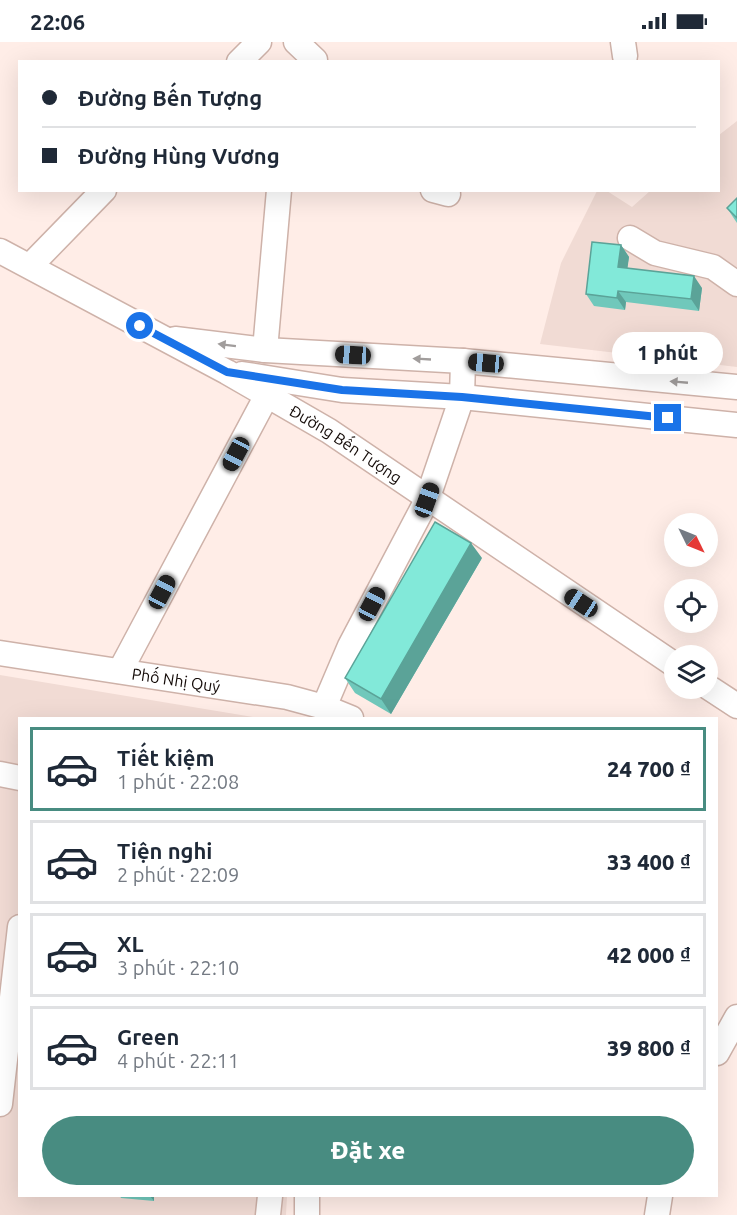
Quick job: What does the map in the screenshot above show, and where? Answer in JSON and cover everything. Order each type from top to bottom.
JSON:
[{"type":"street","points":[[240,60],[259,42]]},
{"type":"street","points":[[296,42],[315,60]]},
{"type":"street","points":[[31,265],[102,192]]},
{"type":"street","points":[[265,350],[279,192]]},
{"type":"street","points":[[630,238],[655,253],[713,267],[737,285]]},
{"type":"street","name":"Đường Bến Tượng","points":[[0,251],[31,265],[330,431],[427,500],[664,658]]},
{"type":"street","points":[[159,337],[265,350],[464,361],[737,387]]},
{"type":"street","points":[[324,707],[350,646],[427,500],[462,397],[464,361]]},
{"type":"street","points":[[227,372],[342,390],[462,397],[737,425]]},
{"type":"street","points":[[120,671],[267,395]]},
{"type":"street","name":"Phố Nhị Quý","points":[[0,653],[287,697],[324,707],[349,717]]},
{"type":"street","points":[[718,694],[737,706]]},
{"type":"street","points":[[0,774],[18,778]]},
{"type":"street","points":[[0,1104],[18,945]]},
{"type":"street","points":[[718,1051],[737,1017]]},
{"type":"street","points":[[268,1215],[270,1197]]},
{"type":"street","points":[[307,1197],[307,1215]]},
{"type":"street","points":[[657,1215],[660,1197]]},
{"type":"shaded area","points":[[737,121],[737,367],[540,344],[561,263],[596,192],[609,192],[632,207],[649,192],[720,192],[720,134]]},
{"type":"shaded area","points":[[0,675],[253,717],[18,717],[18,1197],[287,1197],[286,1215],[0,1215]]},
{"type":"building","points":[[737,198],[737,218],[727,208]]},
{"type":"building","points":[[592,242],[621,245],[618,267],[694,276],[691,299],[618,291],[617,298],[586,294]]},
{"type":"building","points":[[435,522],[471,543],[381,699],[345,678]]},
{"type":"route","points":[[140,326],[227,372],[342,390],[462,397],[668,418]]}]
